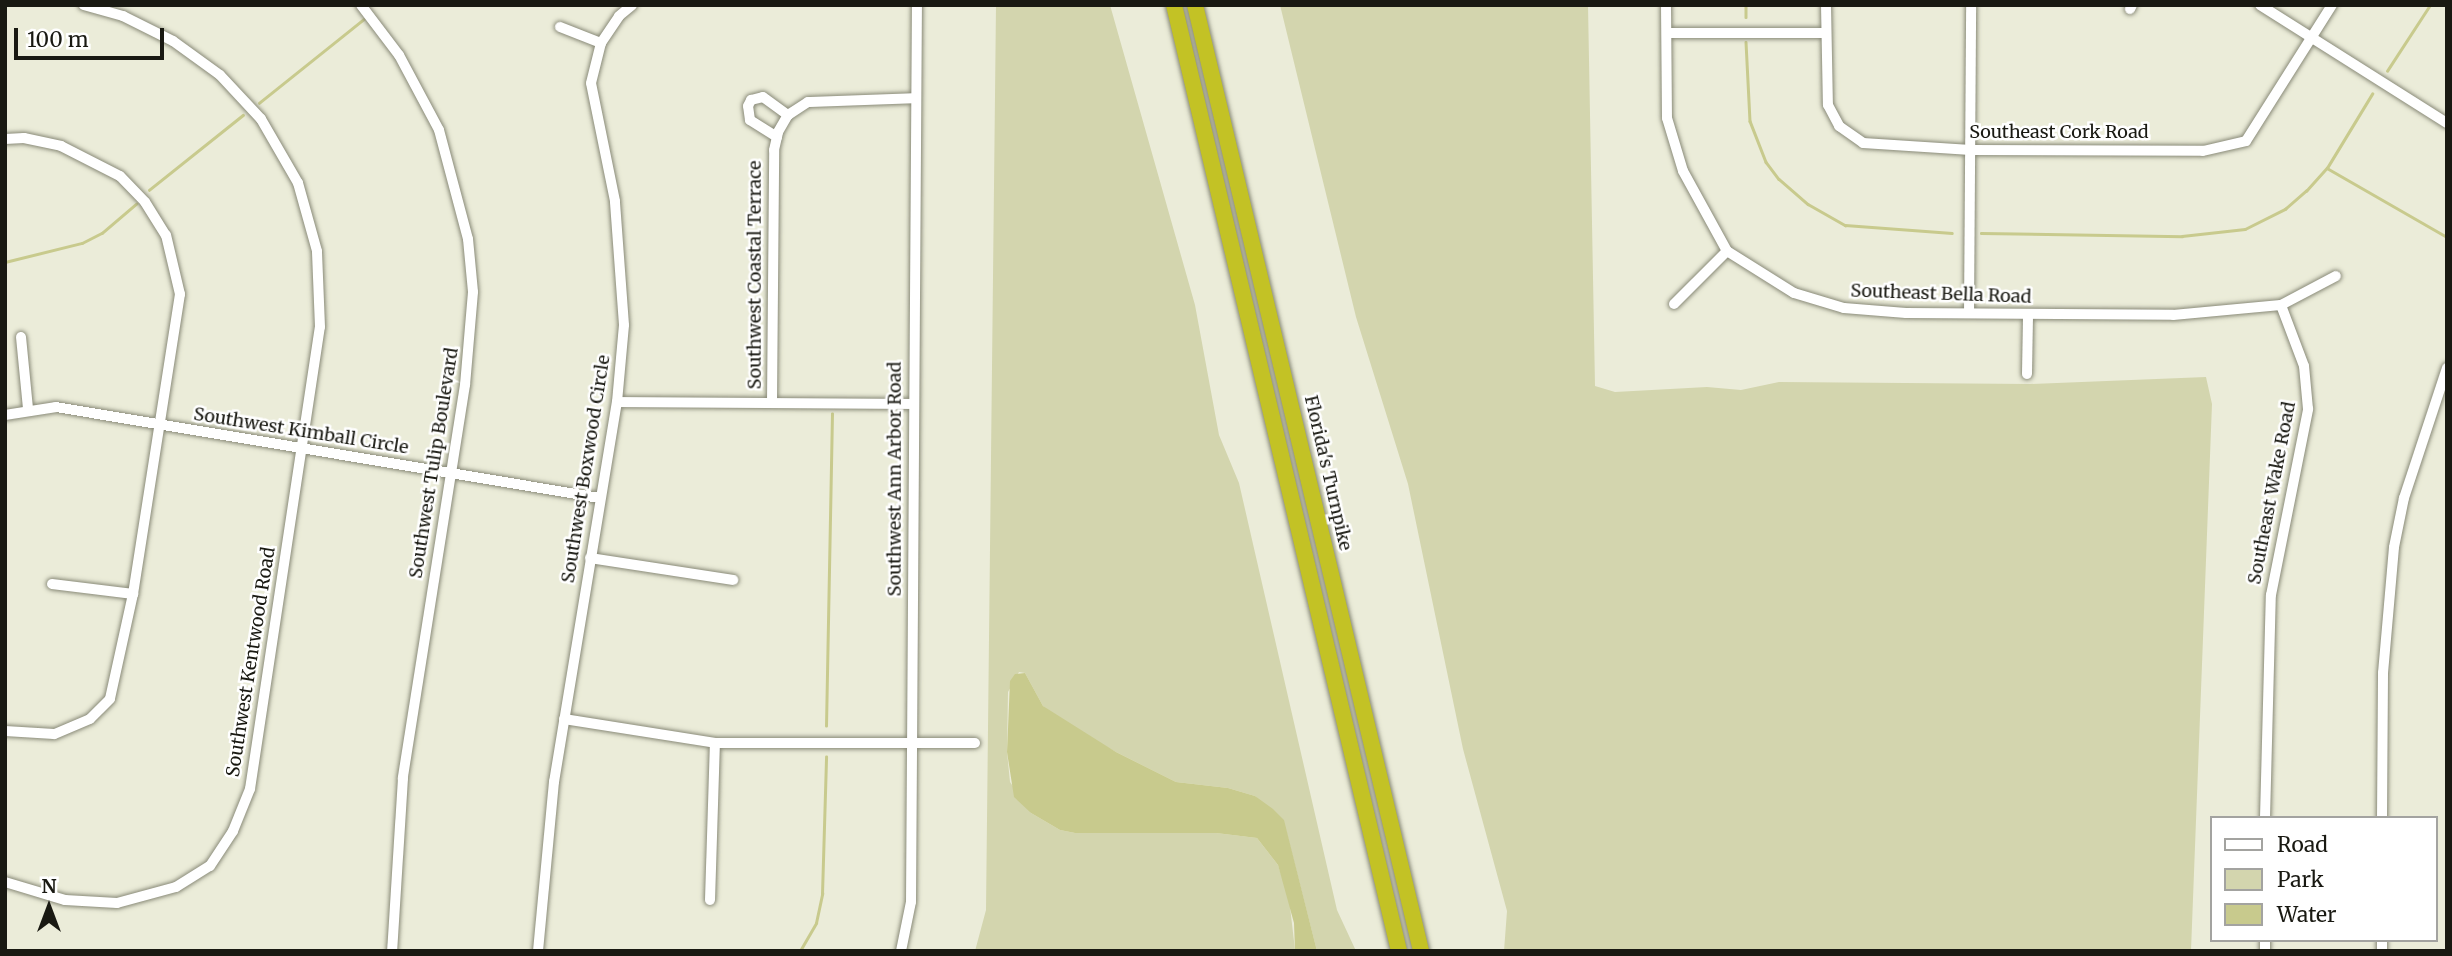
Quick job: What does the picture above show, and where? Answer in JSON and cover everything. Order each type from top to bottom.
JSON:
[{"type":"highway","points":[[1174,5],[1399,951]]},
{"type":"highway","name":"Florida's Turnpike","points":[[1195,5],[1421,951]]},
{"type":"street","name":"Southwest Kentwood Road","points":[[5,882],[65,900],[117,903],[176,887],[210,866],[233,831],[250,789],[320,327],[317,251],[298,183],[261,119],[220,75],[173,41],[123,16],[84,5]]},
{"type":"street","name":"Southwest Tulip Boulevard","points":[[361,5],[399,55],[439,130],[468,239],[471,333],[403,778],[392,951]]},
{"type":"street","name":"Southwest Boxwood Circle","points":[[538,951],[564,719],[617,402],[624,274],[615,201],[591,83],[601,43],[619,16],[632,5]]},
{"type":"street","name":"Southwest Ann Arbor Road","points":[[901,951],[911,902],[912,404],[917,5]]},
{"type":"street","name":"Southeast Bella Road","points":[[1666,5],[1667,118],[1683,171],[1727,251],[1794,293],[1844,309],[2028,315],[2173,315],[2281,305],[2336,276]]},
{"type":"street","name":"Southeast Cork Road","points":[[1826,5],[1828,105],[1839,126],[1863,143],[1971,149],[2228,148],[2246,141],[2332,5]]},
{"type":"street","points":[[1969,313],[1971,5]]},
{"type":"street","points":[[2260,5],[2447,123]]},
{"type":"street","points":[[560,27],[601,43]]},
{"type":"street","points":[[1667,33],[1825,33]]},
{"type":"street","points":[[777,137],[750,120],[748,106],[751,100],[763,97],[788,115],[808,102],[829,98],[915,98]]},
{"type":"street","name":"Southwest Coastal Terrace","points":[[772,402],[777,137],[788,115]]},
{"type":"street","points":[[5,139],[24,138],[90,157],[120,176],[145,202],[166,235],[180,293],[162,425],[134,594],[110,699],[90,719],[54,734],[5,731]]},
{"type":"street","points":[[1674,304],[1727,251]]},
{"type":"street","name":"Southeast Wake Road","points":[[2265,816],[2271,595],[2308,409],[2304,366],[2281,305]]},
{"type":"street","points":[[2027,374],[2028,315]]},
{"type":"street","points":[[21,337],[27,409]]},
{"type":"street","points":[[2382,816],[2383,673],[2395,547],[2404,498],[2447,368]]},
{"type":"street","points":[[617,402],[912,404]]},
{"type":"street","name":"Southwest Kimball Circle","points":[[5,415],[27,409],[56,407],[600,498]]},
{"type":"street","points":[[590,558],[733,580]]},
{"type":"street","points":[[52,584],[134,594]]},
{"type":"street","points":[[564,719],[715,743],[975,743]]},
{"type":"street","points":[[710,900],[715,743]]},
{"type":"green space","points":[[996,5],[1110,5],[1195,305],[1219,435],[1239,483],[1337,910],[1356,951],[1317,951],[1286,830],[1255,796],[1228,788],[1176,782],[1116,752],[1059,720],[1043,706],[1025,673],[1019,672],[1008,692],[1007,752],[1010,782],[1031,813],[1060,830],[1075,833],[1216,833],[1257,838],[1278,865],[1289,898],[1295,950],[975,951],[986,910]]},
{"type":"green space","points":[[1280,5],[1588,5],[1595,386],[1615,392],[1707,387],[1741,390],[1779,382],[2030,384],[2206,377],[2212,404],[2191,951],[1504,951],[1507,911],[1463,749],[1408,484],[1356,317]]},
{"type":"water","points":[[1025,673],[1043,706],[1116,752],[1176,782],[1228,788],[1255,796],[1273,809],[1284,820],[1317,951],[1295,951],[1294,923],[1278,865],[1257,838],[1216,833],[1075,833],[1060,830],[1031,813],[1014,797],[1007,752],[1010,681],[1015,674]]},
{"type":"waterway","points":[[1746,5],[1746,17]]},
{"type":"waterway","points":[[2387,71],[2430,5]]},
{"type":"waterway","points":[[259,103],[364,19]]},
{"type":"waterway","points":[[1746,42],[1750,121],[1766,162],[1779,179],[1808,204],[1845,225],[1952,233]]},
{"type":"waterway","points":[[1981,233],[2182,236],[2245,229],[2285,209],[2306,191],[2327,168],[2372,94]]},
{"type":"waterway","points":[[149,190],[243,115]]},
{"type":"waterway","points":[[2327,168],[2447,237]]},
{"type":"waterway","points":[[5,262],[82,243],[102,233],[136,204]]},
{"type":"waterway","points":[[826,726],[832,414]]},
{"type":"waterway","points":[[800,951],[816,923],[822,894],[826,757]]}]
